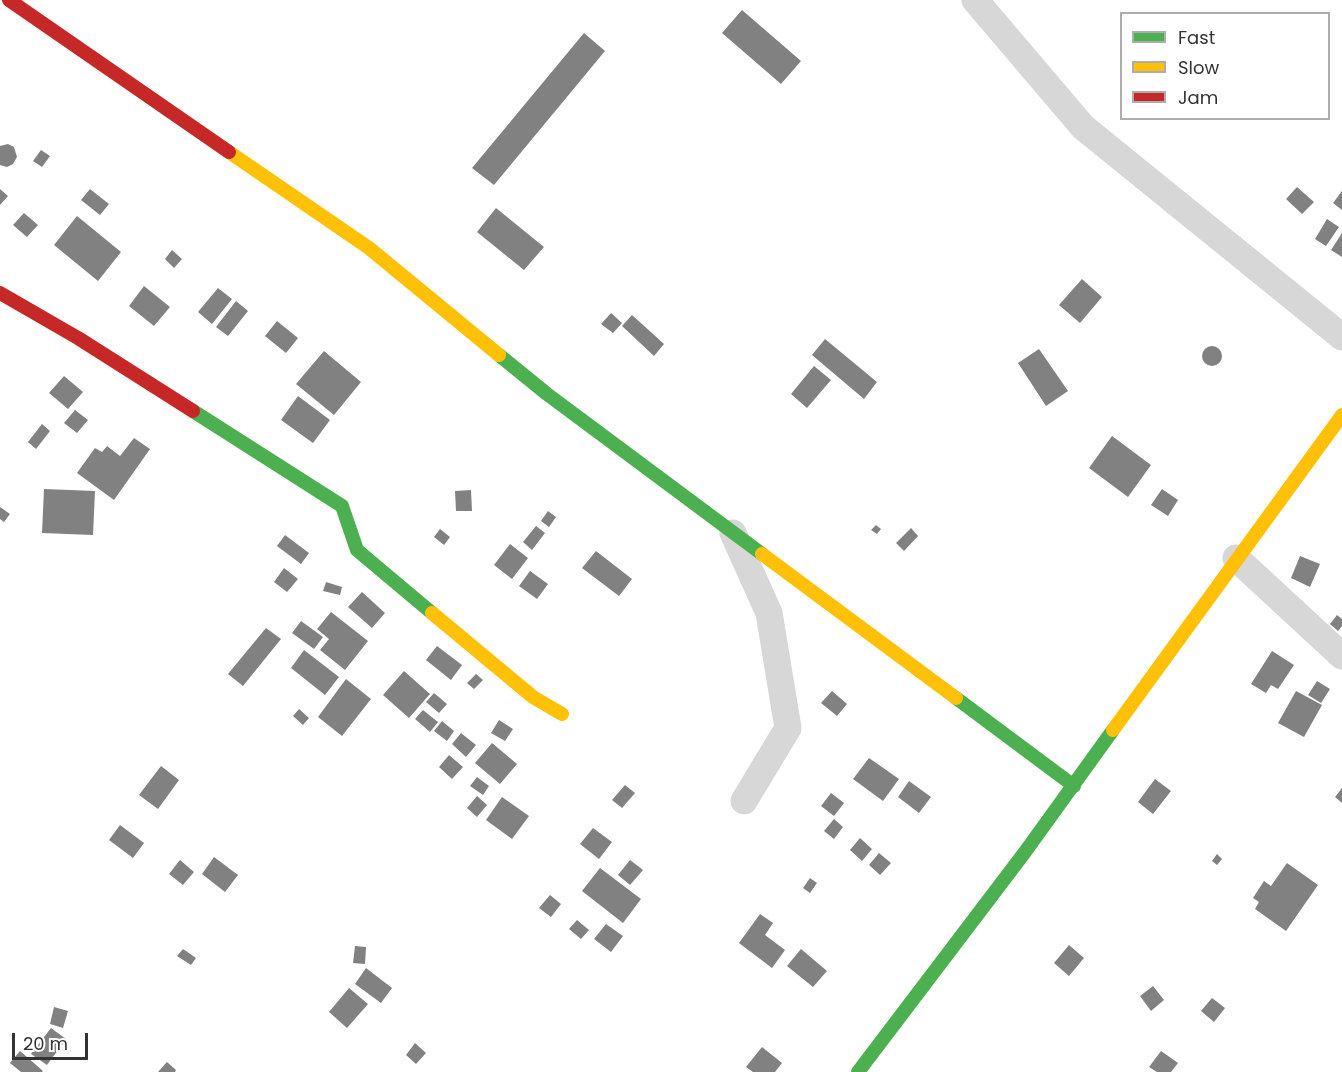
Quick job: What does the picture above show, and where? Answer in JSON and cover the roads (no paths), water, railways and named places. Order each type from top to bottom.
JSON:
[{"type":"street","points":[[9,0],[369,248],[548,394],[1074,786]]},
{"type":"street","points":[[975,0],[1083,127],[1342,337]]},
{"type":"street","points":[[0,292],[78,338],[342,506],[357,550],[533,697],[562,714]]},
{"type":"street","points":[[858,1072],[1074,786],[1236,558],[1342,415]]},
{"type":"street","points":[[733,533],[769,613],[788,728],[744,801]]},
{"type":"street","points":[[1236,558],[1342,656]]}]
